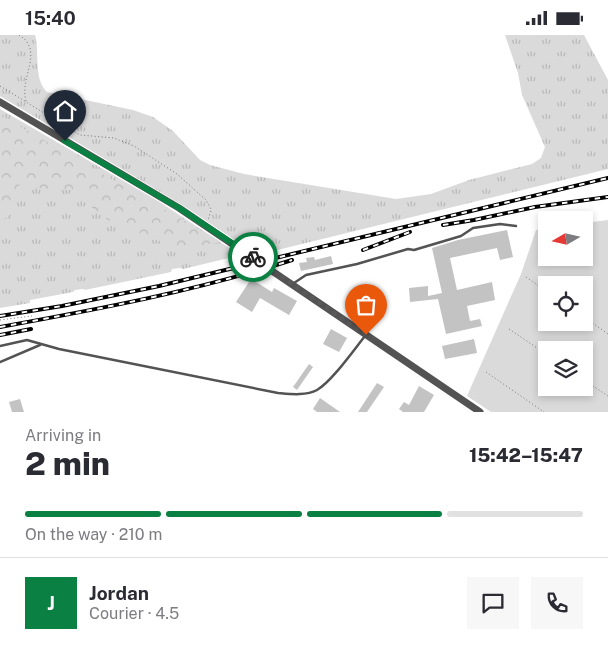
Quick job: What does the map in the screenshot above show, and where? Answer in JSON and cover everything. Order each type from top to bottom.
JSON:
[{"type":"street","points":[[0,102],[205,225],[480,412]]},
{"type":"lane","points":[[293,284],[306,275],[357,264],[408,249],[414,250],[461,236],[473,229],[500,224],[516,226]]},
{"type":"lane","points":[[0,346],[27,340],[278,393],[298,395],[317,390],[332,376],[366,335]]},
{"type":"lane","points":[[0,362],[42,344]]},
{"type":"path","points":[[19,35],[29,44],[32,52],[24,89],[26,102]]},
{"type":"path","points":[[0,87],[80,135],[114,138],[122,141],[177,174],[206,200],[210,207],[210,217],[205,225]]},
{"type":"path","points":[[234,273],[252,268]]},
{"type":"path","points":[[526,277],[538,285]]},
{"type":"path","points":[[0,320],[32,316]]},
{"type":"path","points":[[593,323],[608,334]]},
{"type":"path","points":[[509,329],[538,349]]},
{"type":"path","points":[[486,372],[544,412]]},
{"type":"path","points":[[593,386],[608,396]]},
{"type":"green space","points":[[0,35],[35,35],[38,73],[47,92],[133,110],[153,117],[173,131],[200,160],[210,165],[244,174],[396,199],[431,194],[469,180],[532,164],[541,158],[545,147],[522,95],[518,73],[505,35],[584,35],[608,80],[608,169],[257,255],[187,208],[0,96]]},
{"type":"green space","points":[[0,109],[158,201],[237,253],[233,257],[183,269],[172,269],[171,272],[85,290],[75,290],[73,292],[30,300],[30,303],[0,308]]},
{"type":"green space","points":[[0,115],[221,242],[179,249],[108,220],[90,206],[83,191],[40,188],[20,183],[7,218],[0,220]]},
{"type":"green space","points":[[608,220],[608,412],[491,412],[467,396],[521,274],[536,230],[538,230],[538,266],[593,266],[593,222]]},
{"type":"building","points":[[507,230],[513,257],[500,260],[497,248],[450,258],[457,290],[492,282],[495,300],[467,306],[470,321],[480,319],[482,326],[446,334],[438,299],[410,302],[409,288],[428,286],[428,296],[442,293],[432,248],[458,240]]},
{"type":"building","points":[[331,256],[333,264],[301,271],[299,263],[307,262],[306,258],[314,257],[315,260]]},
{"type":"building","points":[[251,279],[272,292],[274,288],[297,301],[289,315],[260,298],[252,312],[236,302]]},
{"type":"building","points":[[331,329],[347,338],[339,352],[323,344]]},
{"type":"building","points":[[474,339],[477,353],[445,359],[442,346]]},
{"type":"building","points":[[309,364],[313,367],[297,390],[293,387]]},
{"type":"building","points":[[377,383],[384,387],[367,412],[358,412]]},
{"type":"building","points":[[419,386],[434,395],[424,412],[403,412],[399,409],[404,402],[409,405]]},
{"type":"building","points":[[320,398],[340,412],[317,412],[313,409]]},
{"type":"building","points":[[20,399],[24,412],[12,412],[9,402]]},
{"type":"railway","points":[[0,316],[62,306],[159,286],[608,178]]},
{"type":"railway","points":[[443,225],[535,207],[608,197]]},
{"type":"railway","points":[[363,250],[410,232]]},
{"type":"railway","points":[[0,327],[184,290],[292,260]]},
{"type":"railway","points":[[0,335],[31,329]]},
{"type":"way so far","points":[[253,257],[366,335]]},
{"type":"route","points":[[65,141],[179,208],[253,257]]}]
